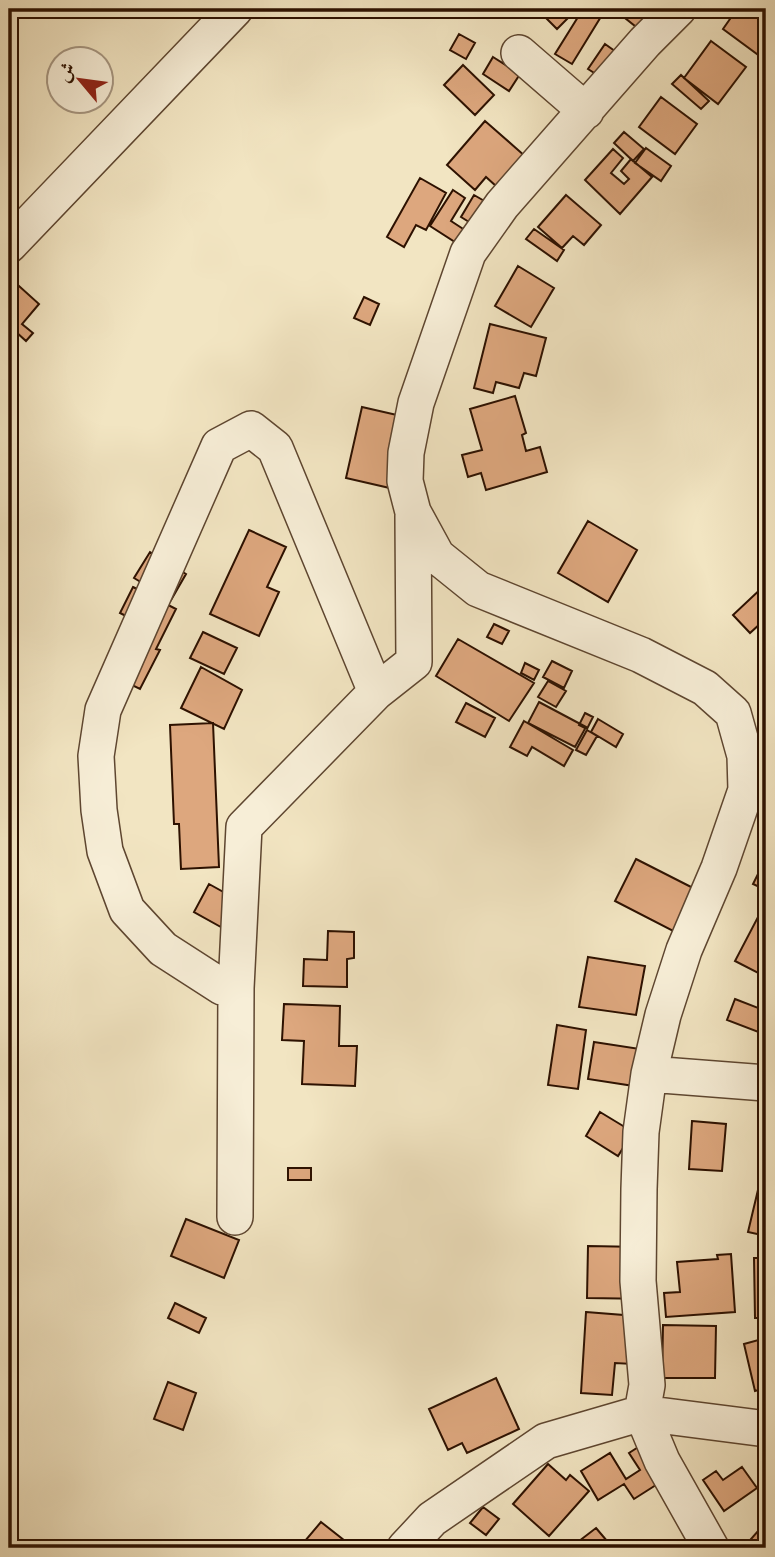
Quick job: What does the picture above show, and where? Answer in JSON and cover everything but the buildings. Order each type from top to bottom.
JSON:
[{"type":"street","points":[[9,245],[235,9]]},
{"type":"street","points":[[235,1217],[236,988],[244,827],[376,692],[414,662],[413,512],[405,481],[406,453],[416,403],[468,253],[502,205],[645,42],[678,9]]},
{"type":"street","points":[[519,53],[586,111]]},
{"type":"street","points":[[236,988],[222,987],[163,949],[127,910],[105,851],[99,810],[96,755],[103,710],[219,446],[251,429],[275,448],[376,692]]},
{"type":"street","points":[[413,512],[437,556],[478,589],[641,655],[705,688],[733,713],[745,756],[746,790],[719,868],[684,950],[663,1014],[649,1074],[641,1132],[639,1189],[638,1281],[647,1385],[642,1413],[662,1461],[711,1548]]},
{"type":"street","points":[[649,1074],[766,1083]]},
{"type":"street","points":[[422,1543],[432,1519],[546,1441],[642,1413],[766,1429]]}]
